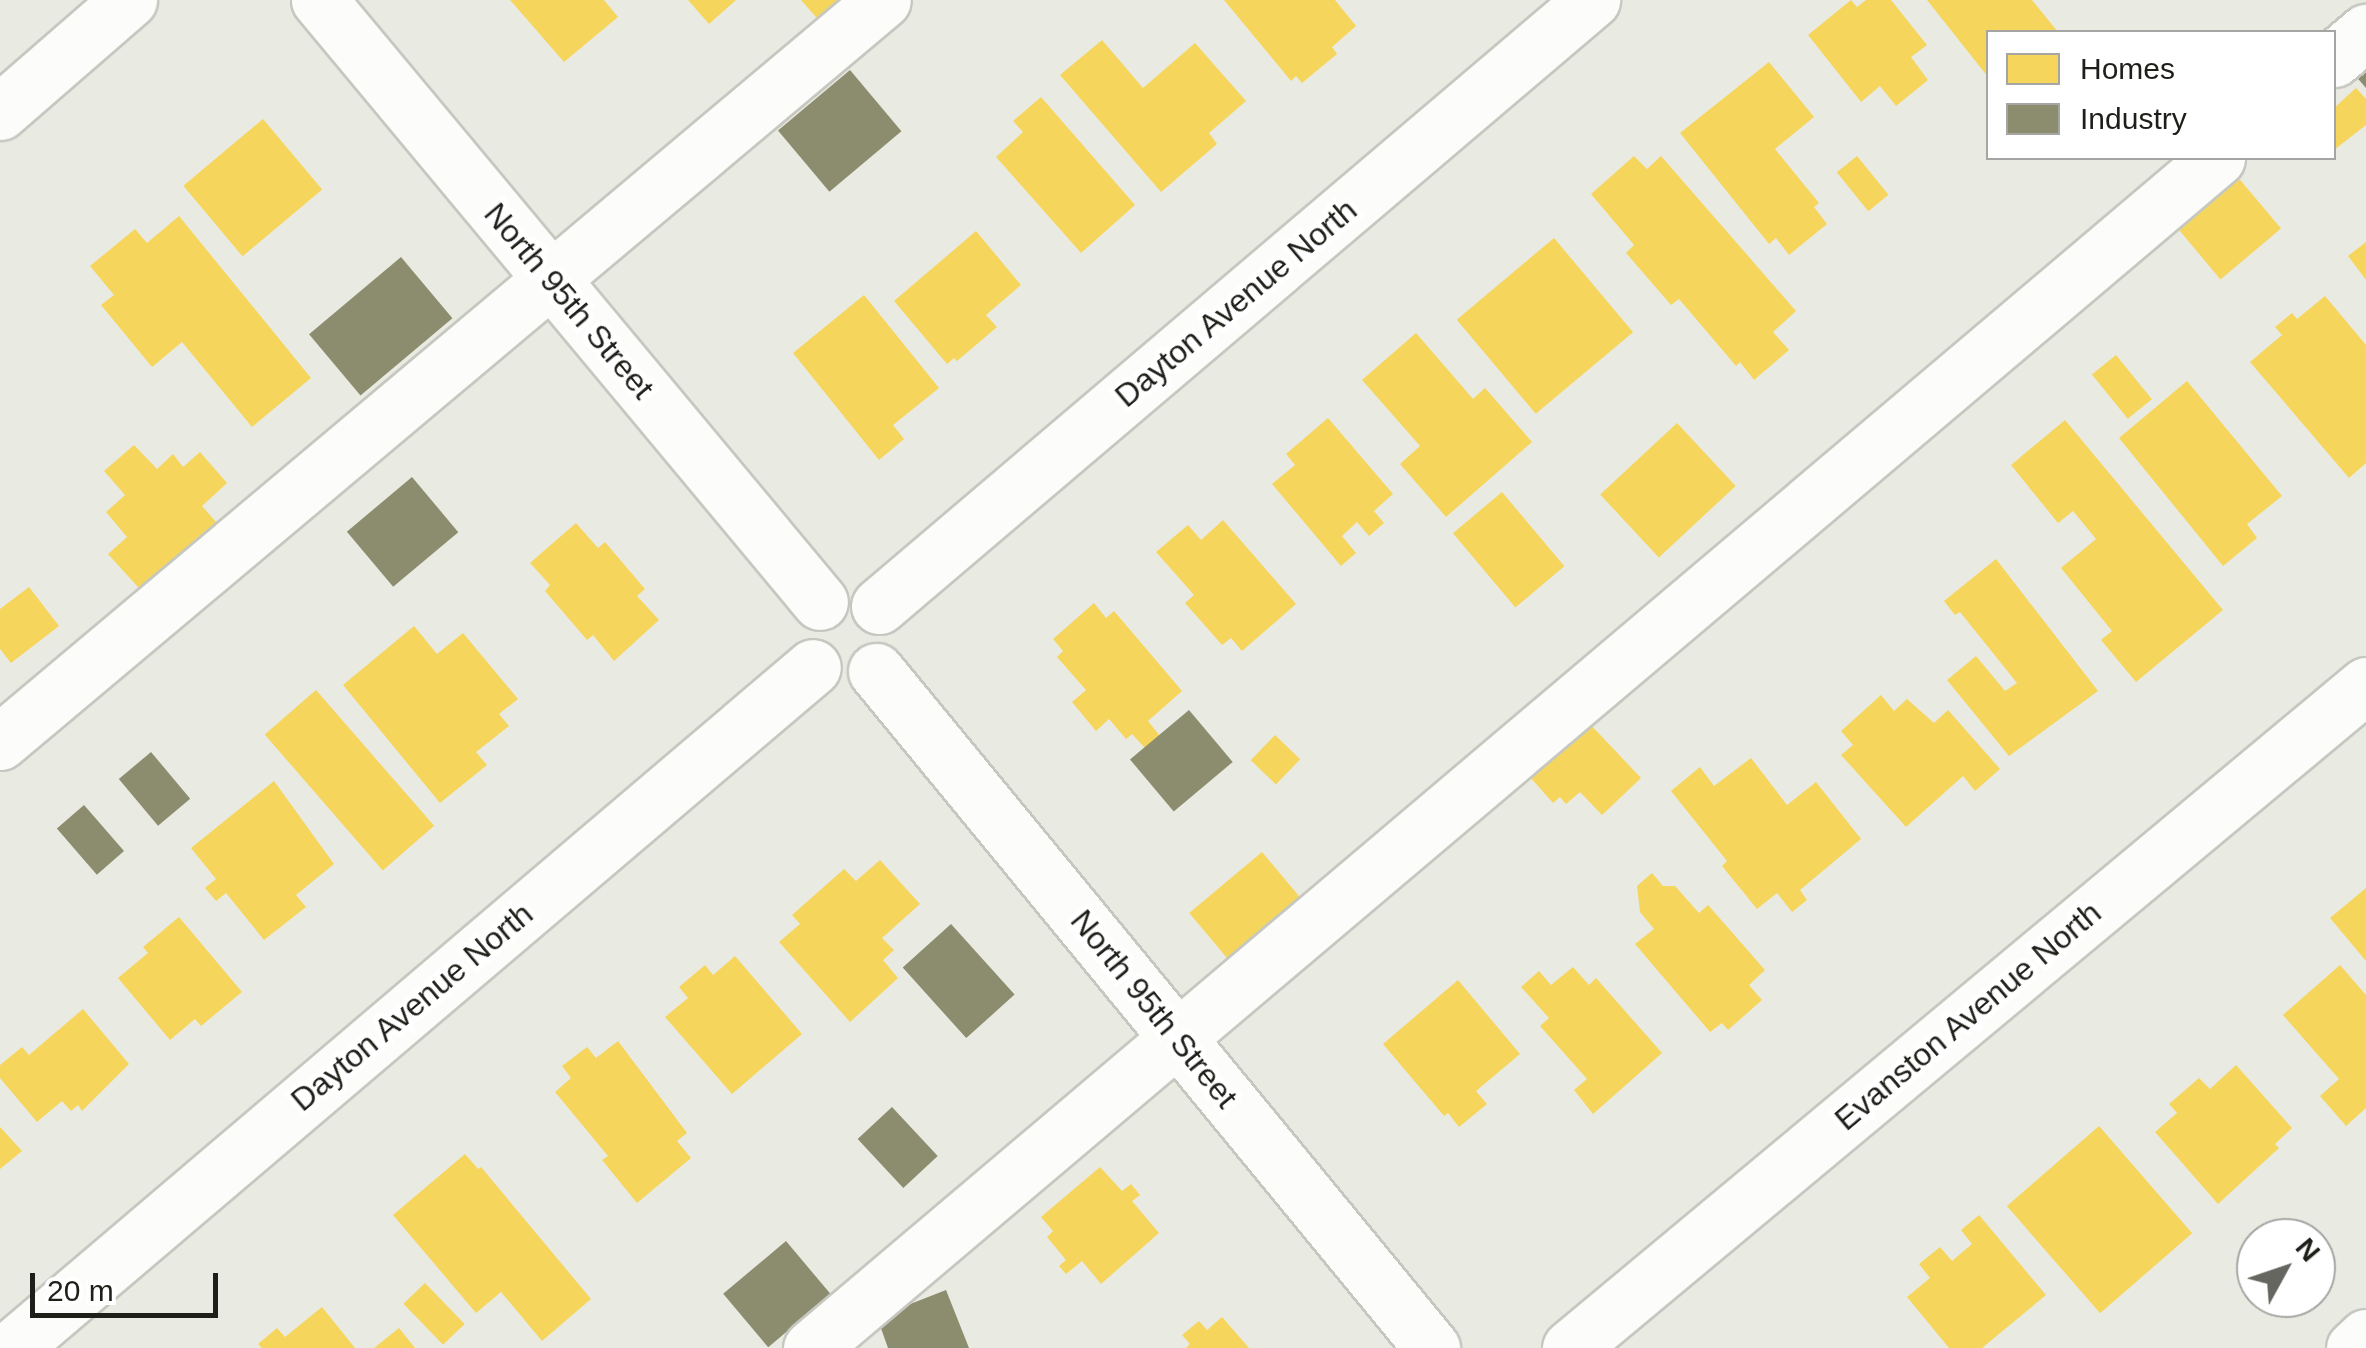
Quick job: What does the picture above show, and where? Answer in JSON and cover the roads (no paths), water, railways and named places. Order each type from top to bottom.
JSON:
[{"type":"street","points":[[0,112],[129,0]]},
{"type":"street","name":"North 95th Street","points":[[320,0],[820,602]]},
{"type":"street","points":[[0,742],[883,0]]},
{"type":"street","name":"Dayton Avenue North","points":[[879,606],[1592,0]]},
{"type":"street","points":[[2336,57],[2366,32]]},
{"type":"street","points":[[811,1348],[2215,160]]},
{"type":"street","points":[[852,592],[879,606],[893,634],[885,663],[860,681],[844,683],[812,666],[801,634],[805,620],[820,602],[852,592]]},
{"type":"street","name":"Dayton Avenue North","points":[[12,1348],[812,666]]},
{"type":"street","name":"North 95th Street","points":[[876,671],[1432,1348]]},
{"type":"street","name":"Evanston Avenue North","points":[[1570,1348],[2366,684]]},
{"type":"street","points":[[2354,1348],[2366,1336]]}]
